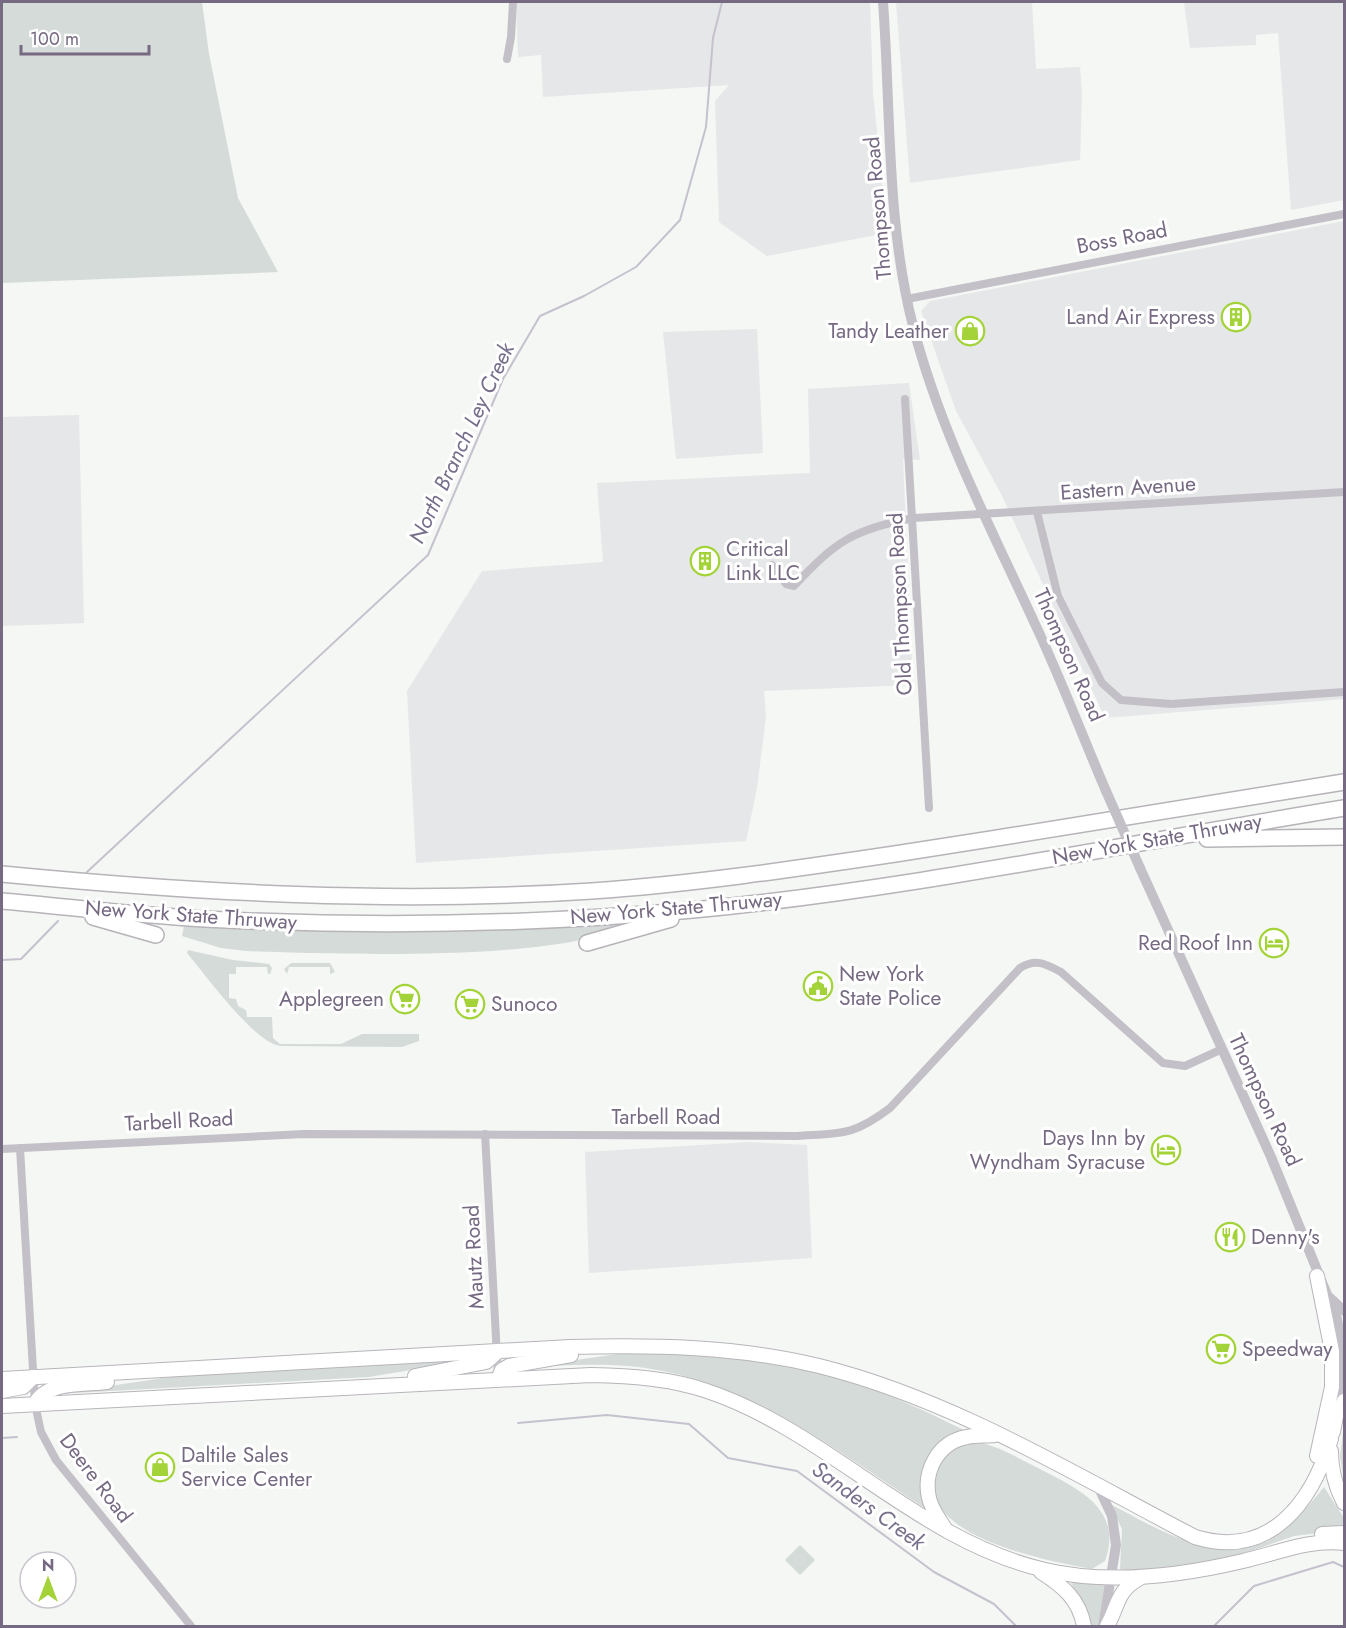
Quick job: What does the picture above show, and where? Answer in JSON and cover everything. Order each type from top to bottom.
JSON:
[{"type":"highway","name":"New York State Thruway","points":[[2,874],[176,890],[284,896],[408,897],[594,891],[787,870],[1344,782]]},
{"type":"highway","name":"New York State Thruway","points":[[2,901],[200,918],[390,924],[555,919],[722,907],[845,891],[1344,808]]},
{"type":"highway","points":[[1156,840],[1344,837]]},
{"type":"highway","points":[[59,906],[79,915],[156,935]]},
{"type":"highway","points":[[587,943],[648,924],[722,907]]},
{"type":"main road","points":[[1310,1491],[1328,1407],[1332,1367],[1331,1335],[1317,1276]]},
{"type":"main road","points":[[498,1379],[502,1370],[509,1366],[629,1346]]},
{"type":"main road","points":[[2,1379],[629,1346],[734,1351],[819,1366],[928,1402],[998,1435],[1195,1537],[1218,1542],[1236,1542],[1268,1533],[1289,1517],[1310,1491],[1323,1465],[1336,1416],[1344,1401]]},
{"type":"main road","points":[[366,1386],[486,1362],[497,1352]]},
{"type":"main road","points":[[34,1404],[40,1395],[50,1389],[174,1370]]},
{"type":"main road","points":[[2,1406],[591,1374],[636,1376],[709,1391],[756,1411],[946,1530],[983,1550],[1034,1567],[1069,1574],[1141,1577],[1218,1567],[1307,1543],[1344,1543]]},
{"type":"main road","points":[[2,1391],[23,1386],[33,1377]]},
{"type":"main road","points":[[946,1530],[929,1500],[927,1484],[932,1464],[943,1448],[952,1442],[966,1437],[998,1435]]},
{"type":"main road","points":[[1331,1439],[1331,1466],[1336,1488],[1344,1503]]},
{"type":"main road","points":[[1218,1567],[1293,1539],[1344,1533]]},
{"type":"main road","points":[[1034,1567],[1058,1583],[1073,1597],[1079,1606],[1084,1626]]},
{"type":"main road","points":[[1107,1626],[1120,1593],[1127,1585],[1141,1577]]},
{"type":"street","points":[[507,59],[512,38],[513,2]]},
{"type":"street","name":"Thompson Road","points":[[883,2],[896,222],[907,298],[939,410],[983,515],[1036,627],[1220,1050],[1271,1157],[1317,1276],[1328,1296],[1337,1319],[1343,1355],[1336,1416]]},
{"type":"street","name":"Boss Road","points":[[907,298],[1344,214]]},
{"type":"street","name":"Old Thompson Road","points":[[905,399],[914,518],[929,808]]},
{"type":"street","name":"Eastern Avenue","points":[[772,565],[786,585],[794,586],[825,553],[859,531],[914,518],[1344,492]]},
{"type":"street","points":[[1037,512],[1058,596],[1102,683],[1120,700],[1171,704],[1344,692]]},
{"type":"street","name":"Tarbell Road","points":[[2,1149],[248,1136],[485,1134],[797,1136],[849,1133],[868,1125],[890,1108],[1020,968],[1041,962],[1061,972],[1163,1063],[1185,1066],[1220,1050]]},
{"type":"street","name":"Mautz Road","points":[[485,1134],[498,1379]]},
{"type":"street","name":"Deere Road","points":[[20,1148],[34,1404],[41,1432],[56,1460],[191,1626]]},
{"type":"street","name":"Thompson Road","points":[[1328,1296],[1344,1311]]},
{"type":"street","points":[[1098,1486],[1112,1516],[1115,1533],[1111,1576],[1102,1626]]},
{"type":"shaded area","points":[[2,2],[202,2],[209,54],[238,198],[278,272],[2,283]]},
{"type":"shaded area","points":[[516,2],[870,2],[873,92],[887,233],[767,256],[719,222],[715,101],[729,85],[543,97],[541,55],[518,57]]},
{"type":"shaded area","points":[[896,2],[1032,2],[1036,69],[1080,67],[1082,95],[1080,160],[910,183]]},
{"type":"shaded area","points":[[1184,2],[1344,2],[1344,200],[1291,210],[1278,33],[1256,35],[1256,45],[1190,48]]},
{"type":"shaded area","points":[[1344,221],[1344,699],[1105,718],[1001,494],[956,411],[921,311],[930,301]]},
{"type":"shaded area","points":[[757,329],[763,453],[676,459],[663,332]]},
{"type":"shaded area","points":[[909,383],[920,460],[903,459],[913,685],[764,691],[766,717],[757,788],[746,841],[416,863],[407,691],[482,571],[603,562],[597,483],[810,473],[808,389]]},
{"type":"shaded area","points":[[79,415],[84,623],[2,626],[2,417]]},
{"type":"shaded area","points":[[626,922],[599,935],[557,944],[445,953],[328,954],[246,951],[221,948],[182,936],[184,926],[405,931],[515,929]]},
{"type":"shaded area","points":[[188,950],[233,960],[269,964],[272,968],[270,974],[268,974],[267,967],[236,967],[236,974],[229,974],[229,998],[236,999],[238,1006],[246,1010],[247,1017],[272,1017],[273,1038],[280,1044],[341,1044],[362,1034],[419,1034],[419,1041],[402,1047],[281,1046],[271,1043],[258,1034],[231,1007],[187,953]]},
{"type":"shaded area","points":[[291,963],[330,963],[335,972],[330,974],[330,967],[289,967],[287,974],[284,969]]},
{"type":"shaded area","points":[[749,1142],[807,1145],[812,1258],[589,1273],[585,1152]]},
{"type":"shaded area","points":[[640,1351],[743,1360],[820,1373],[875,1390],[964,1430],[950,1436],[932,1452],[926,1472],[928,1510],[786,1419],[710,1384],[669,1372],[627,1366],[518,1368]]},
{"type":"shaded area","points":[[476,1359],[369,1377],[55,1394],[198,1373]]},
{"type":"shaded area","points":[[1344,1424],[1344,1481],[1340,1456]]},
{"type":"shaded area","points":[[970,1442],[987,1444],[1011,1454],[1078,1490],[1091,1500],[1101,1512],[1108,1526],[1109,1542],[1105,1561],[1092,1569],[1021,1553],[969,1532],[949,1517],[936,1500],[934,1479],[936,1471],[946,1455]]},
{"type":"shaded area","points":[[1324,1487],[1344,1518],[1344,1530],[1294,1536],[1248,1552],[1196,1565],[1148,1570],[1120,1569],[1122,1529],[1110,1504],[1176,1537],[1223,1549],[1246,1548],[1269,1540],[1290,1525]]},
{"type":"shaded area","points":[[800,1545],[815,1560],[800,1575],[785,1560]]},
{"type":"shaded area","points":[[1071,1583],[1105,1583],[1098,1626],[1088,1626],[1083,1605]]},
{"type":"waterway","name":"North Branch Ley Creek","points":[[87,872],[428,555],[503,379],[540,316],[584,296],[636,267],[680,220],[706,127],[713,38],[722,2]]},
{"type":"waterway","name":"North Branch Ley Creek","points":[[2,960],[21,959],[58,921]]},
{"type":"waterway","name":"Sanders Creek","points":[[518,1423],[607,1415],[689,1424],[728,1458],[797,1471],[934,1572],[994,1604],[1016,1626]]},
{"type":"waterway","name":"Sanders Creek","points":[[2,1438],[17,1437]]},
{"type":"waterway","name":"Sanders Creek","points":[[1214,1626],[1254,1586],[1333,1562],[1344,1567]]},
{"type":"place","name":"Land Air Express","points":[[1236,317]]},
{"type":"place","name":"Tandy Leather","points":[[970,331]]},
{"type":"place","name":"Critical Link LLC","points":[[705,561]]},
{"type":"place","name":"Red Roof Inn","points":[[1274,943]]},
{"type":"place","name":"New York State Police","points":[[818,986]]},
{"type":"place","name":"Applegreen","points":[[405,999]]},
{"type":"place","name":"Sunoco","points":[[470,1004]]},
{"type":"place","name":"Days Inn by Wyndham Syracuse","points":[[1166,1150]]},
{"type":"place","name":"Denny's","points":[[1230,1237]]},
{"type":"place","name":"Speedway","points":[[1221,1349]]},
{"type":"place","name":"Daltile Sales Service Center","points":[[160,1467]]}]
